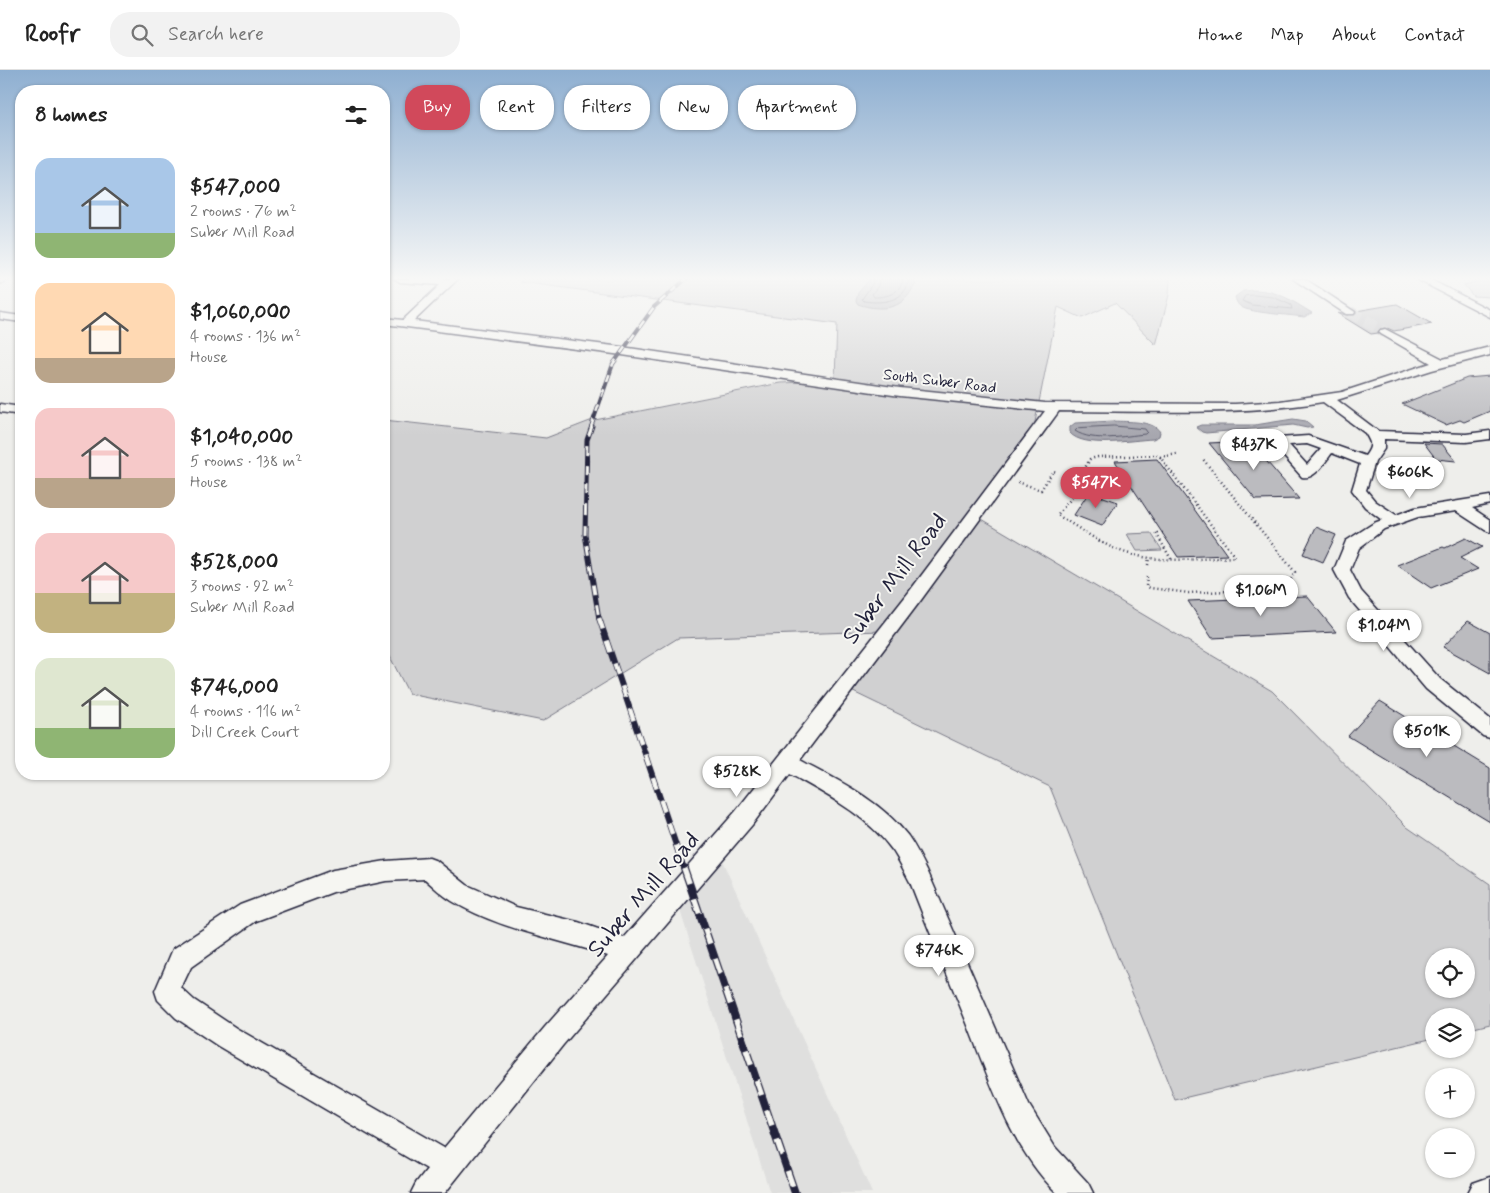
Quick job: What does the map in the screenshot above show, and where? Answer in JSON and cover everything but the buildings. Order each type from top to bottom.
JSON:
[{"type":"street","name":"South Suber Road","points":[[465,331],[622,351],[900,392],[1055,407],[1235,408],[1280,405],[1326,398],[1365,389],[1441,363],[1490,351]]},
{"type":"street","points":[[1385,332],[1441,363]]},
{"type":"street","points":[[1326,398],[1377,439],[1377,448],[1368,462],[1359,490],[1370,504],[1393,520]]},
{"type":"street","name":"Suber Mill Road","points":[[426,1193],[554,1036],[744,818],[915,596],[1055,407]]},
{"type":"street","points":[[0,408],[15,410]]},
{"type":"street","points":[[1373,434],[1466,438],[1490,435]]},
{"type":"street","points":[[1329,448],[1368,462]]},
{"type":"street","points":[[1490,500],[1416,513],[1379,526],[1352,545],[1342,570],[1355,594],[1433,684],[1490,730]]},
{"type":"street","points":[[1459,506],[1490,527]]},
{"type":"street","points":[[787,763],[861,805],[886,826],[901,844],[919,877],[1012,1100],[1033,1140],[1059,1174],[1078,1193]]},
{"type":"street","points":[[448,1166],[236,1042],[185,1009],[167,991],[182,958],[248,913],[333,881],[386,871],[429,868],[459,893],[514,918],[578,934],[628,951]]},
{"type":"street","points":[[1483,1193],[1490,1192]]},
{"type":"path","points":[[1160,457],[1235,557],[1171,559],[1149,557],[1113,547],[1056,513],[1070,502],[1084,481],[1083,470],[1090,459],[1147,455],[1160,457],[1177,454]]},
{"type":"path","points":[[1147,577],[1146,586],[1150,588],[1189,593],[1286,588],[1295,572],[1202,458]]},
{"type":"path","points":[[1018,482],[1041,490],[1053,471],[1057,472]]},
{"type":"path","points":[[1070,477],[1094,482],[1098,475]]},
{"type":"path","points":[[1080,487],[1103,495],[1104,498]]},
{"type":"path","points":[[1162,533],[1156,533],[1171,559]]},
{"type":"path","points":[[1148,565],[1149,557]]},
{"type":"shaded area","points":[[837,331],[1053,331],[1034,427],[970,512],[1272,691],[1407,827],[1490,884],[1490,1024],[1475,1028],[1475,1008],[1425,1008],[1425,1040],[1175,1100],[1050,787],[845,688],[881,631],[678,638],[543,721],[409,694],[390,657],[390,421],[546,438],[590,421],[780,383],[832,381],[835,378]]},
{"type":"shaded area","points":[[1143,331],[1160,331],[1156,345]]},
{"type":"shaded area","points":[[1151,533],[1162,550],[1137,551],[1127,534]]},
{"type":"shaded area","points":[[720,856],[872,1193],[770,1193],[678,904]]},
{"type":"water","points":[[1293,419],[1306,421],[1313,427],[1307,428],[1293,425],[1206,433],[1196,427],[1201,425],[1255,425]]},
{"type":"water","points":[[1139,422],[1152,425],[1160,432],[1159,436],[1153,439],[1097,442],[1077,438],[1070,433],[1070,427],[1075,423]]},
{"type":"railway","points":[[591,427],[613,364],[636,331]]},
{"type":"railway","points":[[592,426],[587,440],[585,534],[599,619]]},
{"type":"railway","points":[[599,618],[684,869]]},
{"type":"railway","points":[[684,868],[795,1193]]}]
